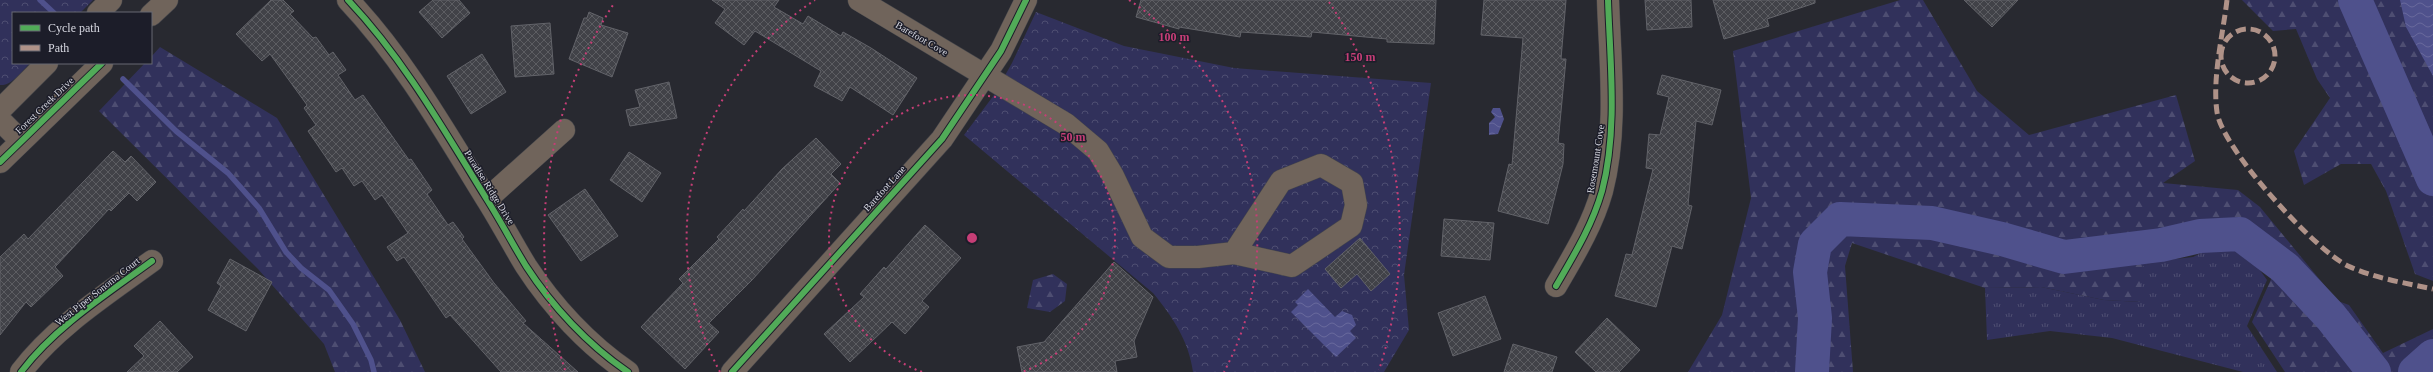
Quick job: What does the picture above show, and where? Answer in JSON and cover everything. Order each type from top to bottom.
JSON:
[{"type":"street","points":[[99,12],[111,0]]},
{"type":"street","points":[[152,14],[167,0]]},
{"type":"street","name":"Paradise Ridge Drive","points":[[348,0],[363,16],[409,78],[486,199],[527,267],[560,309],[601,354],[628,372]]},
{"type":"street","name":"Barefoot Cove","points":[[859,0],[1066,124],[1098,151],[1113,176],[1142,237],[1169,257],[1217,256],[1234,253]]},
{"type":"street","name":"Barefoot Lane","points":[[732,372],[942,139],[986,75],[1026,0]]},
{"type":"street","name":"Rosemount Cove","points":[[1556,286],[1584,239],[1602,190],[1611,128],[1608,0]]},
{"type":"street","points":[[0,110],[46,64]]},
{"type":"street","name":"Forest Creek Drive","points":[[0,162],[101,64]]},
{"type":"street","points":[[0,120],[21,141]]},
{"type":"street","name":"Paradise Ridge Drive","points":[[486,199],[564,130]]},
{"type":"street","points":[[1321,166],[1352,183],[1356,205],[1351,226],[1292,266],[1234,253],[1281,181],[1321,166]]},
{"type":"street","name":"West Piper Sonoma Court","points":[[21,372],[31,359],[82,312],[152,261]]},
{"type":"green space","points":[[0,0],[93,0],[81,12],[12,12],[12,64],[29,64],[13,81],[0,85]]},
{"type":"green space","points":[[1900,0],[1923,0],[1977,91],[2029,135],[2176,95],[2195,161],[2163,183],[2238,190],[2260,207],[2330,292],[2269,272],[2236,240],[2185,252],[2141,267],[2141,302],[2104,300],[2041,287],[1985,288],[1852,243],[1845,266],[1853,372],[1688,372],[1722,315],[1751,198],[1733,51]]},
{"type":"green space","points":[[2242,0],[2433,0],[2433,281],[2415,274],[2386,191],[2371,164],[2341,164],[2304,185],[2294,151],[2330,98],[2317,79],[2296,29],[2273,31]]},
{"type":"green space","points":[[1036,12],[1124,46],[1234,68],[1431,83],[1404,275],[1409,330],[1384,372],[1193,372],[1184,339],[1167,311],[1153,293],[964,135],[994,95],[1012,63]]},
{"type":"green space","points":[[160,47],[277,118],[400,320],[425,372],[335,372],[324,344],[258,269],[99,111],[144,64],[152,64],[152,56]]},
{"type":"green space","points":[[2223,242],[2246,251],[2267,280],[2247,326],[2277,372],[2243,372],[2112,338],[2050,331],[1987,340],[1985,288],[2041,287],[2104,300],[2141,302],[2140,267],[2158,261],[2193,257]]},
{"type":"green space","points":[[1053,274],[1067,284],[1065,301],[1050,312],[1027,308],[1033,280]]},
{"type":"green space","points":[[2272,277],[2349,305],[2383,353],[2433,329],[2433,372],[2285,372],[2252,322]]},
{"type":"water","points":[[2400,0],[2433,0],[2433,76],[2406,27]]},
{"type":"water","points":[[1493,108],[1500,108],[1504,119],[1498,134],[1489,135],[1489,123],[1495,117],[1491,112]]},
{"type":"water","points":[[1308,289],[1335,317],[1342,311],[1352,315],[1356,325],[1350,331],[1356,338],[1336,357],[1291,312],[1298,305],[1295,302]]},
{"type":"building","points":[[271,0],[283,0],[294,11],[290,14],[313,38],[316,37],[329,55],[333,52],[346,70],[338,75],[355,100],[363,95],[409,160],[411,159],[432,190],[427,194],[448,225],[453,222],[464,237],[462,239],[494,283],[526,321],[523,323],[578,372],[501,372],[450,315],[446,318],[404,257],[397,261],[387,247],[408,233],[382,195],[375,200],[362,181],[354,186],[342,168],[336,172],[308,131],[316,125],[304,108],[307,105],[270,54],[262,61],[236,34]]},
{"type":"building","points":[[433,0],[459,0],[470,13],[442,38],[419,12]]},
{"type":"building","points":[[712,0],[779,0],[774,7],[803,24],[808,16],[841,36],[843,32],[917,78],[893,115],[850,87],[842,101],[814,86],[821,71],[755,31],[744,45],[715,23],[725,9]]},
{"type":"building","points":[[1141,0],[1436,0],[1434,44],[1387,42],[1387,39],[1312,32],[1311,37],[1241,32],[1240,37],[1179,27],[1179,29],[1136,17]]},
{"type":"building","points":[[1484,0],[1566,0],[1561,59],[1566,59],[1558,143],[1564,144],[1563,164],[1548,224],[1498,211],[1509,164],[1512,165],[1523,38],[1481,35]]},
{"type":"building","points":[[1645,0],[1691,0],[1692,27],[1647,30]]},
{"type":"building","points":[[1713,0],[1815,0],[1815,3],[1767,19],[1769,26],[1724,39]]},
{"type":"building","points":[[1964,0],[2018,0],[1992,27]]},
{"type":"building","points":[[589,12],[603,18],[601,25],[628,33],[612,77],[569,59],[584,18],[587,18]]},
{"type":"building","points":[[550,23],[554,74],[515,77],[511,26]]},
{"type":"building","points":[[482,54],[506,92],[471,114],[447,76]]},
{"type":"building","points":[[1662,75],[1721,90],[1712,125],[1696,121],[1688,205],[1692,206],[1682,249],[1672,246],[1656,307],[1615,296],[1626,254],[1632,255],[1653,169],[1646,168],[1649,134],[1660,135],[1669,97],[1657,94]]},
{"type":"building","points":[[669,82],[677,118],[630,126],[626,110],[640,107],[635,90]]},
{"type":"building","points":[[816,138],[841,164],[831,174],[840,183],[752,280],[709,323],[719,332],[685,369],[641,327],[683,283],[679,279],[719,239],[717,237],[743,209],[744,211],[782,169]]},
{"type":"building","points":[[113,151],[125,162],[131,156],[156,182],[137,201],[129,193],[111,211],[109,209],[55,267],[63,276],[31,307],[26,302],[0,335],[0,257],[24,234],[28,239]]},
{"type":"building","points":[[629,152],[661,173],[642,202],[610,180]]},
{"type":"building","points":[[585,189],[618,236],[581,261],[548,215]]},
{"type":"building","points":[[1444,219],[1494,223],[1490,260],[1441,256]]},
{"type":"building","points":[[925,225],[961,258],[922,301],[929,307],[905,334],[892,322],[850,362],[824,334],[864,297],[860,294],[884,267],[886,269]]},
{"type":"building","points":[[1360,238],[1390,274],[1371,291],[1357,274],[1341,288],[1325,269]]},
{"type":"building","points":[[230,259],[272,282],[246,331],[208,310],[221,286],[217,283]]},
{"type":"building","points":[[1114,262],[1153,297],[1134,341],[1137,357],[1115,361],[1117,372],[1022,372],[1017,347],[1044,342]]},
{"type":"building","points":[[1485,296],[1501,339],[1453,356],[1438,313]]},
{"type":"building","points":[[1607,318],[1640,350],[1619,372],[1596,372],[1575,352]]},
{"type":"building","points":[[160,321],[193,357],[177,372],[127,372],[144,356],[134,346]]},
{"type":"building","points":[[1513,344],[1557,357],[1552,372],[1504,372]]},
{"type":"waterway","points":[[40,0],[53,12]]},
{"type":"waterway","points":[[2355,0],[2433,179]]},
{"type":"waterway","points":[[123,79],[176,131],[228,173],[259,208],[286,252],[301,268],[329,290],[353,324],[371,360],[374,372]]},
{"type":"waterway","points":[[1812,372],[1815,318],[1810,272],[1815,244],[1840,219],[1932,223],[2002,239],[2064,257],[2161,245],[2200,236],[2240,234],[2285,268],[2331,317],[2374,372]]},
{"type":"waterway","points":[[2415,372],[2433,356]]},
{"type":"marked path","points":[[2227,0],[2217,71],[2217,112],[2223,129],[2252,173],[2293,220],[2333,256],[2348,266],[2368,274],[2390,280],[2433,289]]},
{"type":"marked path","points":[[2248,29],[2258,31],[2267,37],[2273,46],[2275,56],[2273,66],[2267,75],[2258,81],[2248,83],[2238,81],[2229,75],[2223,66],[2221,56],[2223,46],[2229,37],[2238,31],[2248,29]]},
{"type":"cycle path","points":[[348,0],[387,46],[422,95],[491,206],[526,266],[547,296],[585,337],[599,350],[628,372]]},
{"type":"cycle path","points":[[732,372],[942,139],[1001,51],[1026,0]]},
{"type":"cycle path","points":[[1556,286],[1582,240],[1593,216],[1602,191],[1607,168],[1610,144],[1612,96],[1608,0]]},
{"type":"cycle path","points":[[0,162],[101,64]]},
{"type":"cycle path","points":[[21,372],[49,340],[82,312],[152,261]]}]
